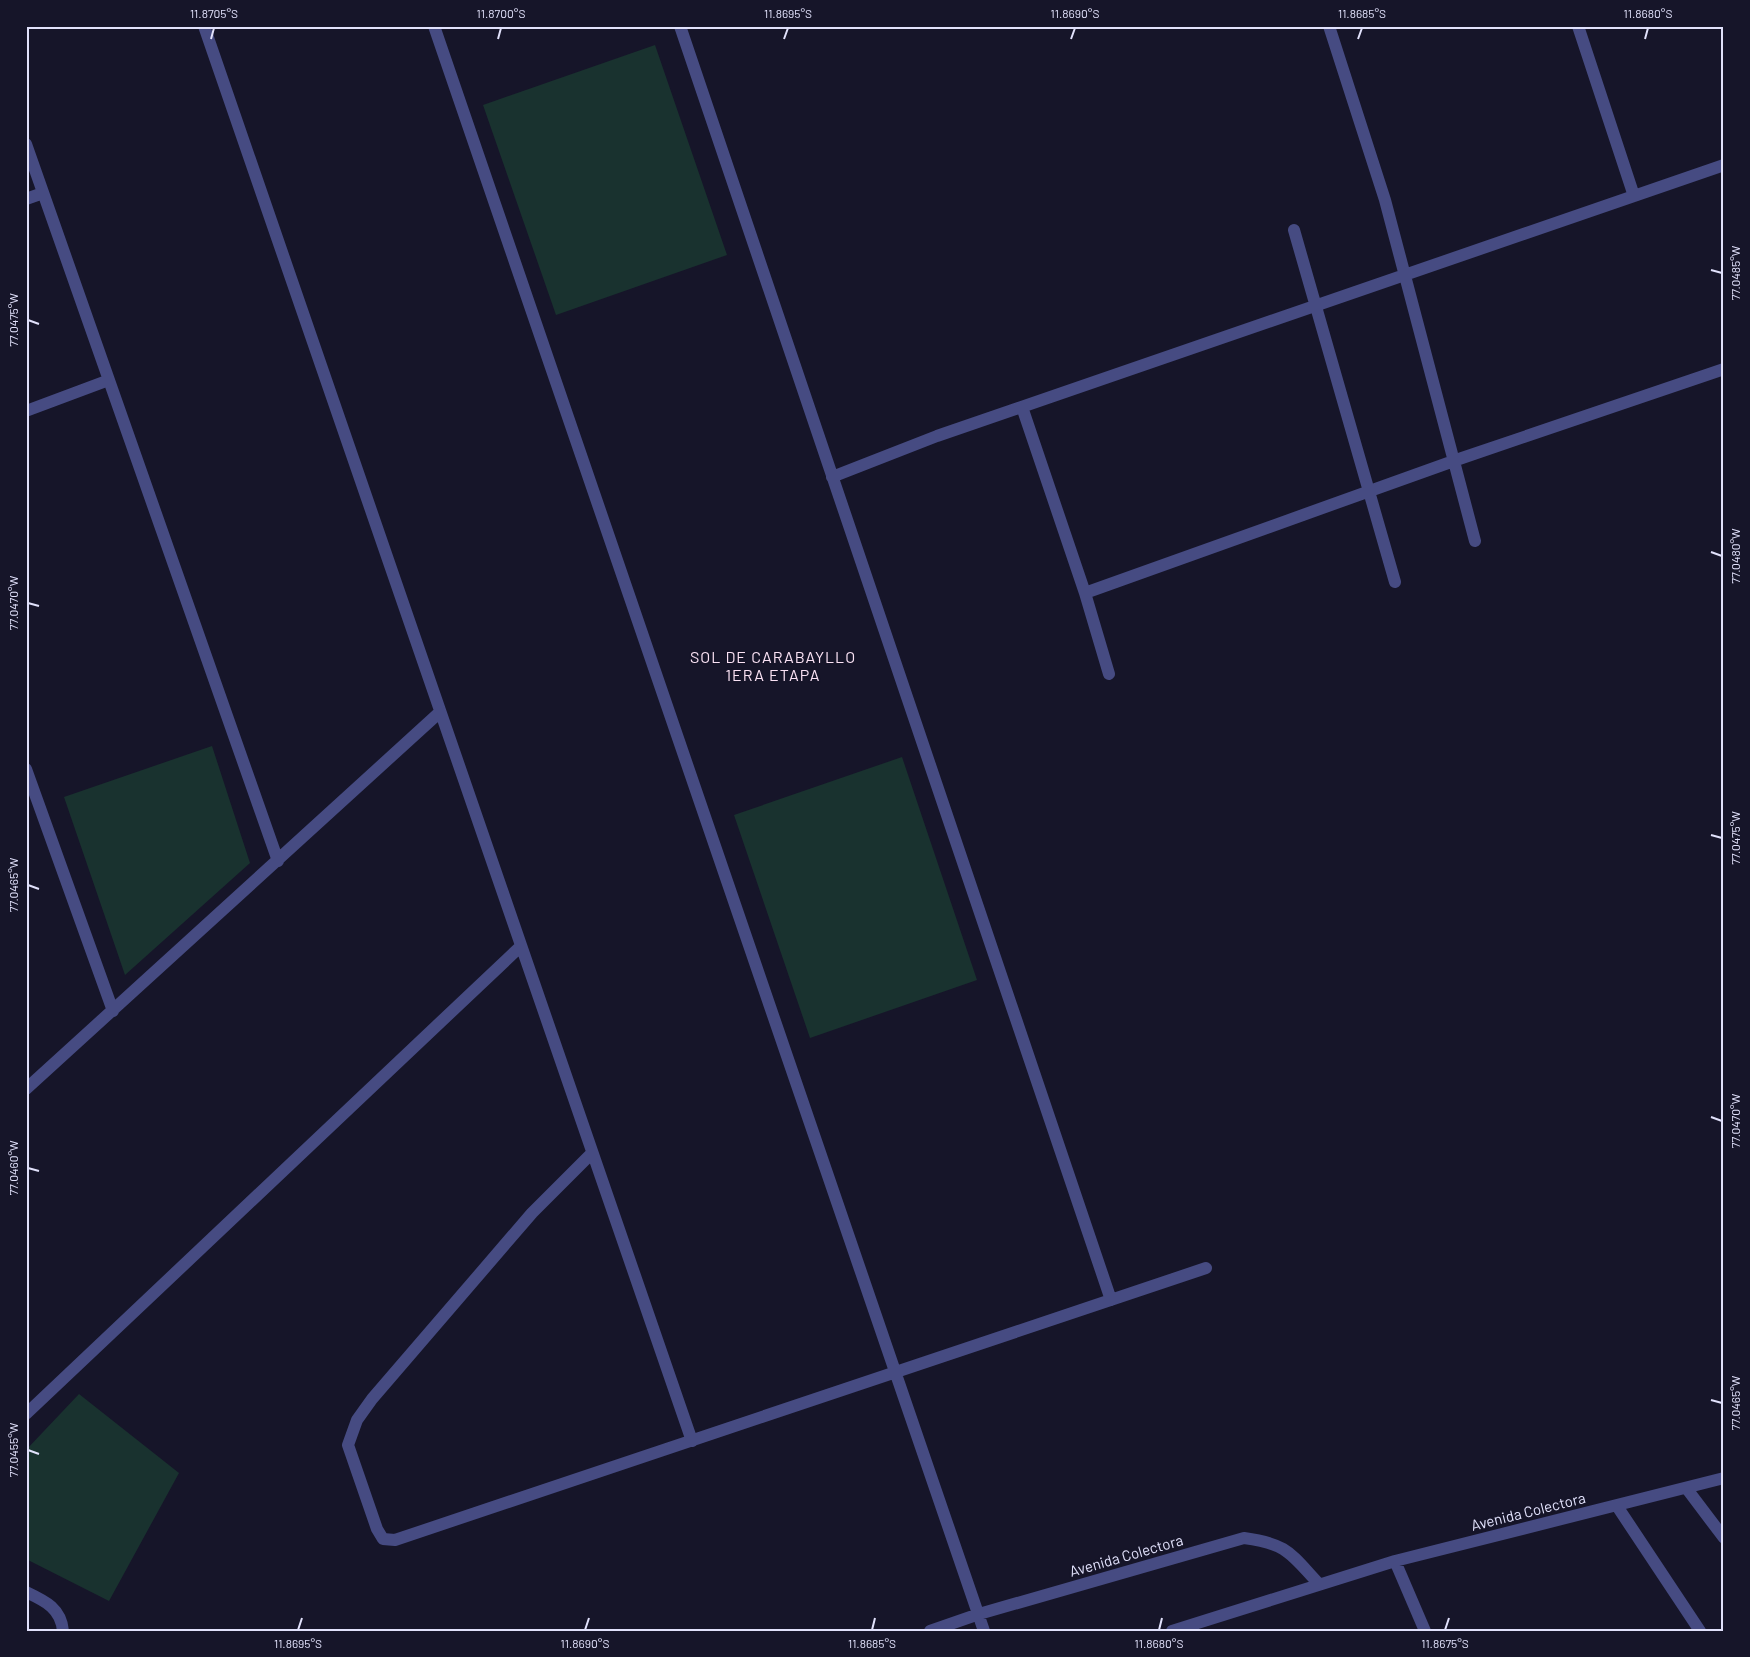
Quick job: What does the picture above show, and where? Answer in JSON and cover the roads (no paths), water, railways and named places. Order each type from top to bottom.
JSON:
[{"type":"street","points":[[204,26],[692,1441]]},
{"type":"street","points":[[434,26],[984,1631]]},
{"type":"street","points":[[680,26],[1111,1300]]},
{"type":"street","points":[[1329,26],[1385,200],[1475,541]]},
{"type":"street","points":[[1578,26],[1634,196]]},
{"type":"street","points":[[26,144],[278,861]]},
{"type":"street","points":[[832,477],[937,436],[1724,165]]},
{"type":"street","points":[[26,198],[43,193]]},
{"type":"street","points":[[1294,230],[1395,582]]},
{"type":"street","points":[[1085,593],[1454,461],[1724,369]]},
{"type":"street","points":[[26,411],[110,380]]},
{"type":"street","points":[[1022,407],[1085,593],[1109,674]]},
{"type":"street","points":[[26,1090],[440,712]]},
{"type":"street","points":[[26,769],[113,1011]]},
{"type":"street","points":[[26,1414],[521,946]]},
{"type":"street","points":[[592,1153],[532,1213],[372,1399],[357,1420],[348,1445],[376,1529],[383,1539],[394,1540],[1206,1268]]},
{"type":"street","name":"Avenida Colectora","points":[[1172,1631],[1395,1561],[1724,1478]]},
{"type":"street","points":[[1687,1488],[1724,1538]]},
{"type":"street","points":[[1617,1506],[1700,1631]]},
{"type":"street","name":"Avenida Colectora","points":[[930,1631],[979,1614],[1244,1538],[1266,1541],[1286,1548],[1319,1584]]},
{"type":"street","points":[[1395,1561],[1425,1631]]},
{"type":"street","points":[[26,1592],[50,1604],[58,1612],[63,1631]]},
{"type":"district","name":"SOL DE CARABAYLLO 1ERA ETAPA","points":[[773,665]]}]
